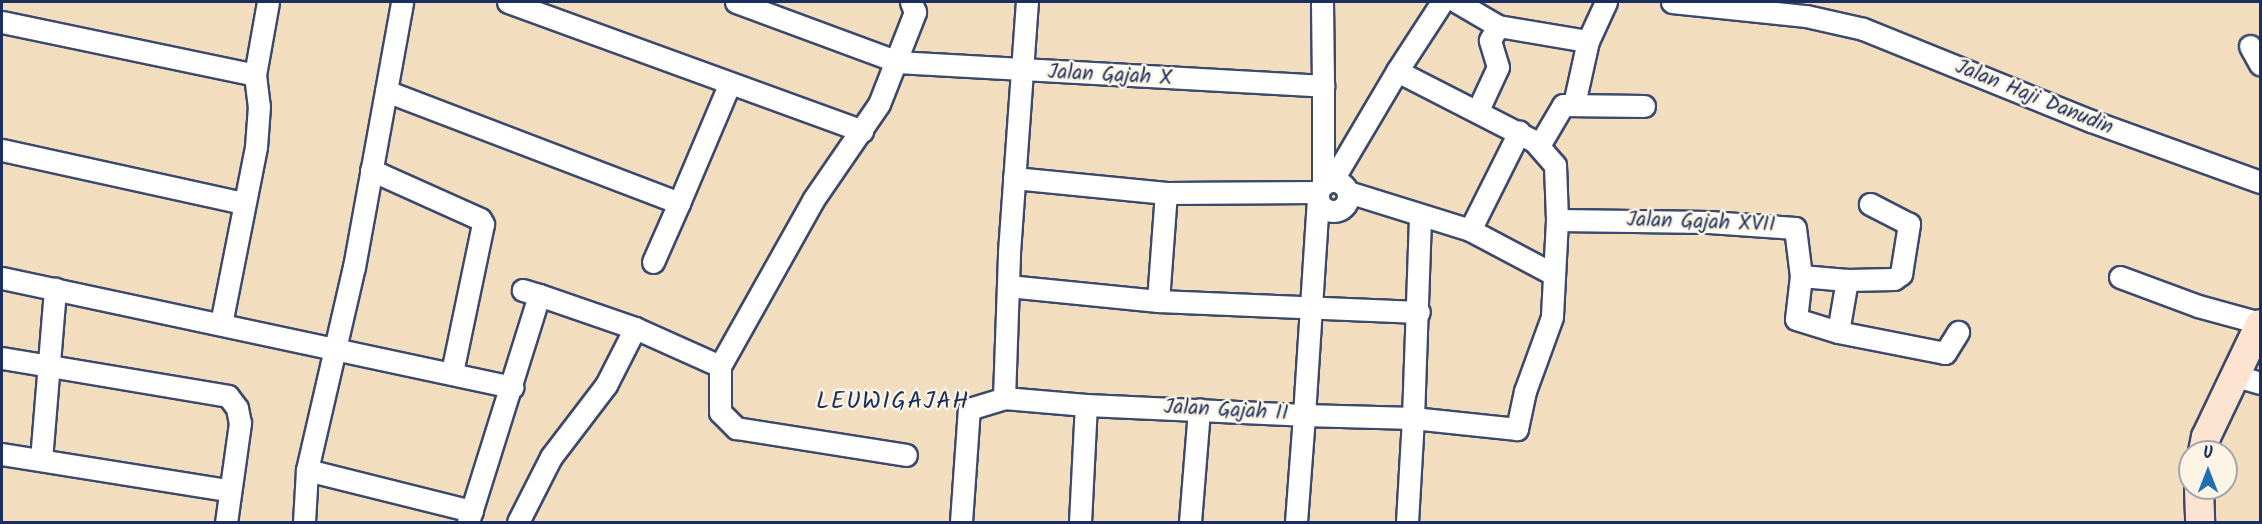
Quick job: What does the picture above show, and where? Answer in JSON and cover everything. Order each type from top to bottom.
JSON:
[{"type":"main road","points":[[2205,440],[2248,379],[2260,323]]},
{"type":"main road","points":[[2199,500],[2199,522]]},
{"type":"street","points":[[221,323],[258,124],[255,75],[267,2]]},
{"type":"street","points":[[304,522],[308,470],[336,351],[402,2]]},
{"type":"street","points":[[508,2],[729,86],[862,131]]},
{"type":"street","name":"Jalan Gajah X","points":[[736,2],[898,62],[1024,71],[1323,86]]},
{"type":"street","points":[[906,455],[736,428],[720,412],[720,366],[808,208],[862,131],[898,62],[915,12],[910,2]]},
{"type":"street","points":[[1004,398],[1014,178],[1024,71],[1027,2]]},
{"type":"street","points":[[1322,2],[1328,190]]},
{"type":"street","points":[[1328,190],[1397,71],[1442,2]]},
{"type":"street","points":[[1457,2],[1498,26],[1588,41]]},
{"type":"street","points":[[1574,104],[1588,41],[1606,2]]},
{"type":"street","name":"Jalan Haji Danudin","points":[[1672,2],[1807,9],[1863,29],[2111,129],[2260,182]]},
{"type":"street","points":[[2,22],[255,75]]},
{"type":"street","points":[[1478,110],[1498,67],[1490,40],[1498,26]]},
{"type":"street","points":[[1296,522],[1304,415],[1413,418],[1517,429],[1525,391],[1552,317],[1557,220],[1555,165],[1540,144],[1478,110],[1397,71]]},
{"type":"street","points":[[653,262],[729,86]]},
{"type":"street","points":[[386,92],[679,203]]},
{"type":"street","points":[[1540,144],[1560,107],[1574,104],[1644,106]]},
{"type":"street","points":[[1470,230],[1519,132]]},
{"type":"street","points":[[2,150],[244,203]]},
{"type":"street","points":[[371,170],[480,219],[483,224],[452,373]]},
{"type":"street","points":[[1014,178],[1166,193],[1328,190],[1470,230],[1553,274]]},
{"type":"street","name":"Jalan Gajah II","points":[[961,522],[967,413],[973,406],[1004,398],[1086,405],[1304,415],[1309,309],[1328,190]]},
{"type":"street","points":[[1158,301],[1166,193]]},
{"type":"street","points":[[1801,276],[1893,279],[1901,273],[1909,224],[1870,204]]},
{"type":"street","points":[[1407,522],[1419,312],[1420,217]]},
{"type":"street","name":"Jalan Gajah XVII","points":[[1557,220],[1790,226],[1798,233],[1801,276],[1796,319],[1838,332]]},
{"type":"street","points":[[2120,277],[2198,306],[2260,323]]},
{"type":"street","points":[[2,278],[512,387]]},
{"type":"street","points":[[1846,279],[1838,332],[1945,353],[1958,332]]},
{"type":"street","points":[[1008,286],[1158,301],[1419,312]]},
{"type":"street","points":[[41,460],[56,289]]},
{"type":"street","points":[[308,470],[470,517],[512,387],[531,293],[635,328],[720,366]]},
{"type":"street","points":[[518,522],[551,457],[606,386],[635,328]]},
{"type":"street","points":[[2,358],[228,396],[237,408],[240,423],[228,490],[226,522]]},
{"type":"street","points":[[1080,522],[1086,405]]},
{"type":"street","points":[[1190,522],[1199,409]]},
{"type":"street","points":[[2,454],[228,490]]},
{"type":"district","name":"LEUWIGAJAH","points":[[893,402]]}]
